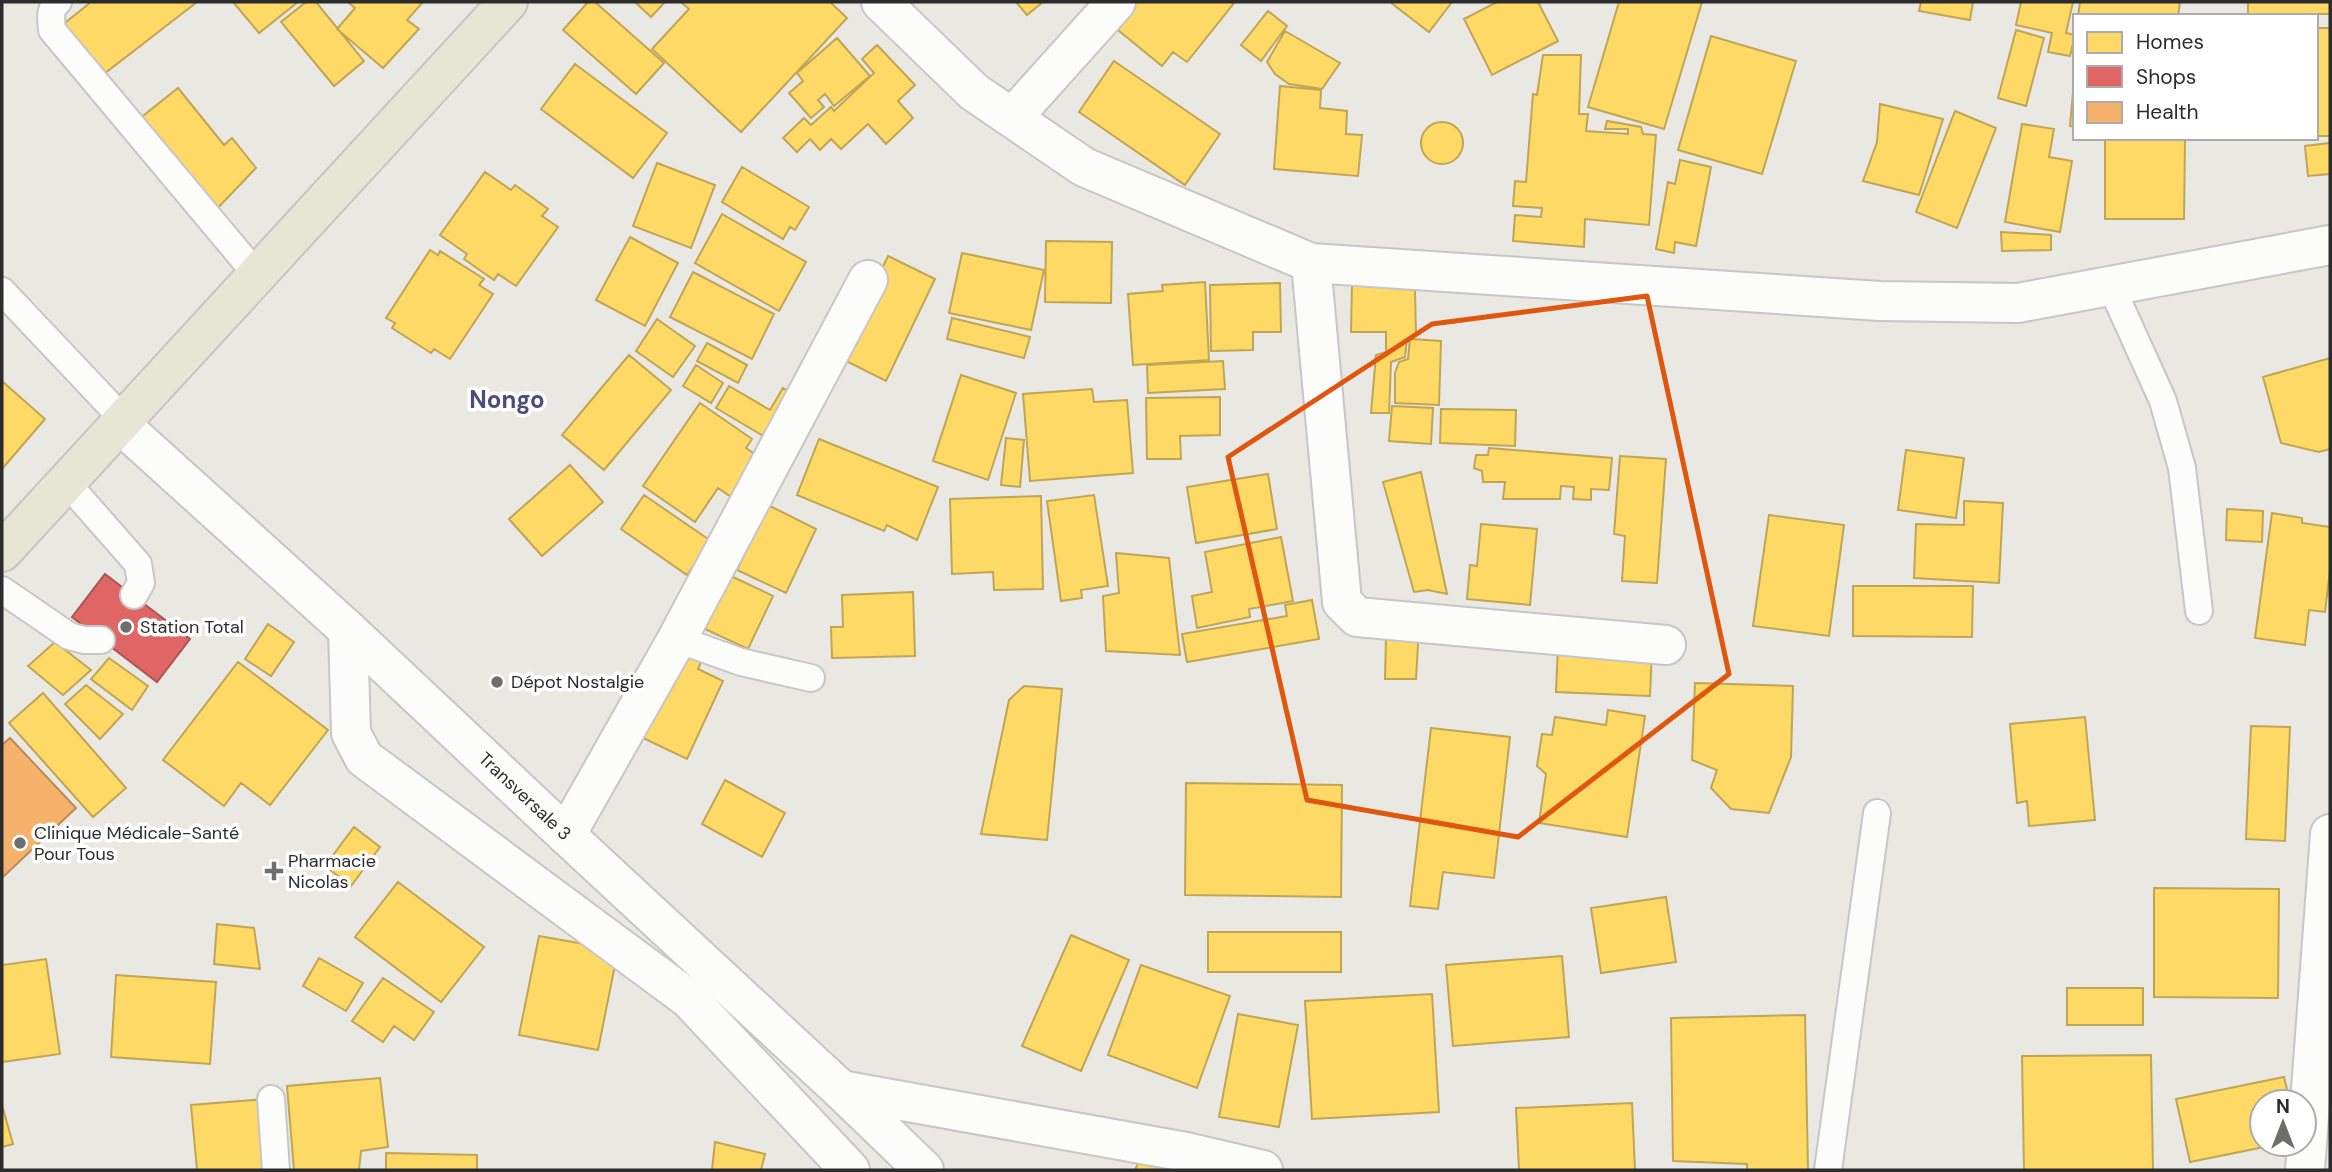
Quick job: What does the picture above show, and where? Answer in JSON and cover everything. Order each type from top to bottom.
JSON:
[{"type":"main road","points":[[2,552],[508,2]]},
{"type":"street","points":[[881,2],[974,92],[1084,166],[1311,263],[1880,301],[2018,303],[2330,245]]},
{"type":"street","points":[[1012,118],[1116,2]]},
{"type":"street","points":[[1311,263],[1342,601],[1357,617],[1666,645]]},
{"type":"street","points":[[566,835],[677,639],[867,280]]},
{"type":"street","name":"Transversale 3","points":[[122,422],[348,629],[925,1170]]},
{"type":"street","points":[[348,629],[351,733],[364,758],[689,999],[850,1170]]},
{"type":"street","points":[[2305,1170],[2330,834]]},
{"type":"street","points":[[841,1090],[1186,1152],[1263,1170]]},
{"type":"lane","points":[[58,2],[54,5],[51,17],[52,30],[257,275]]},
{"type":"lane","points":[[2111,286],[2163,401],[2182,468],[2199,611]]},
{"type":"lane","points":[[2,291],[122,422]]},
{"type":"lane","points":[[66,482],[138,564],[141,583],[134,596]]},
{"type":"lane","points":[[2,590],[69,636],[84,640],[101,640]]},
{"type":"lane","points":[[677,639],[741,662],[811,678]]},
{"type":"lane","points":[[1828,1170],[1877,813]]},
{"type":"lane","points":[[271,1099],[276,1170]]},
{"type":"highlighted area","points":[[1647,296],[1729,674],[1518,837],[1307,800],[1228,457],[1432,324]]},
{"type":"building: Homes","points":[[91,2],[197,2],[100,77],[60,27]]},
{"type":"building: Homes","points":[[233,2],[298,2],[259,33]]},
{"type":"building: Homes","points":[[306,2],[316,2],[364,61],[334,86],[281,22]]},
{"type":"building: Homes","points":[[423,2],[407,20],[419,29],[383,68],[337,29],[355,8],[349,3]]},
{"type":"building: Homes","points":[[588,2],[595,2],[664,63],[636,94],[563,30]]},
{"type":"building: Homes","points":[[635,2],[665,2],[651,17]]},
{"type":"building: Homes","points":[[683,2],[830,2],[847,18],[741,132],[652,49],[689,9]]},
{"type":"building: Homes","points":[[1016,2],[1043,2],[1027,15]]},
{"type":"building: Homes","points":[[1127,2],[1234,3],[1187,62],[1173,52],[1162,66],[1118,30],[1130,14]]},
{"type":"building: Homes","points":[[1390,2],[1452,2],[1429,32]]},
{"type":"building: Homes","points":[[1497,2],[1538,2],[1558,41],[1492,75],[1464,19]]},
{"type":"building: Homes","points":[[1619,2],[1702,2],[1664,129],[1588,107]]},
{"type":"building: Homes","points":[[1921,2],[1973,2],[1970,20],[1919,11]]},
{"type":"building: Homes","points":[[2021,2],[2073,2],[2066,33],[2073,35],[2070,56],[2048,52],[2052,33],[2016,25]]},
{"type":"building: Homes","points":[[2080,2],[2180,2],[2178,14],[2078,14]]},
{"type":"building: Homes","points":[[2248,2],[2330,2],[2330,14],[2248,14]]},
{"type":"building: Homes","points":[[1268,11],[1287,26],[1261,61],[1241,45]]},
{"type":"building: Homes","points":[[2318,28],[2330,28],[2330,136],[2318,136]]},
{"type":"building: Homes","points":[[2016,30],[2044,38],[2026,106],[1998,98]]},
{"type":"building: Homes","points":[[1285,31],[1340,63],[1322,89],[1289,84],[1275,74],[1267,62]]},
{"type":"building: Homes","points":[[1711,36],[1796,61],[1762,174],[1678,150]]},
{"type":"building: Homes","points":[[837,38],[870,76],[834,106],[825,94],[818,100],[824,107],[811,118],[789,93],[803,81],[797,73]]},
{"type":"building: Homes","points":[[877,45],[915,85],[898,101],[913,118],[886,144],[868,124],[841,149],[831,139],[820,150],[810,139],[797,152],[783,138],[804,118],[811,125],[831,107],[834,111],[874,73],[862,59]]},
{"type":"building: Homes","points":[[1543,55],[1581,55],[1579,114],[1588,114],[1586,131],[1628,134],[1628,129],[1605,129],[1607,121],[1641,127],[1643,134],[1656,135],[1649,225],[1585,219],[1584,247],[1513,241],[1515,215],[1541,217],[1542,208],[1513,206],[1515,181],[1526,182],[1533,94],[1537,95]]},
{"type":"building: Homes","points":[[1114,61],[1220,134],[1185,185],[1079,112]]},
{"type":"building: Homes","points":[[575,64],[667,133],[633,178],[541,109]]},
{"type":"building: Homes","points":[[1280,86],[1321,90],[1320,108],[1347,111],[1346,134],[1362,135],[1358,176],[1274,169]]},
{"type":"building: Homes","points":[[178,88],[224,145],[232,138],[256,168],[214,212],[138,120]]},
{"type":"building: Homes","points":[[2073,92],[2073,127],[2070,126]]},
{"type":"building: Homes","points":[[1880,104],[1943,119],[1919,195],[1863,181],[1877,142]]},
{"type":"building: Homes","points":[[1955,111],[1996,128],[1957,228],[1916,212]]},
{"type":"building: Homes","points":[[1442,122],[1457,128],[1463,143],[1457,158],[1442,164],[1427,158],[1421,143],[1427,128]]},
{"type":"building: Homes","points":[[2022,124],[2054,129],[2049,157],[2072,161],[2060,232],[2005,222]]},
{"type":"building: Homes","points":[[2105,140],[2185,140],[2184,219],[2105,219]]},
{"type":"building: Homes","points":[[2330,143],[2330,174],[2308,176],[2305,146]]},
{"type":"building: Homes","points":[[1680,160],[1711,167],[1696,246],[1675,242],[1674,253],[1656,249],[1668,182],[1675,184]]},
{"type":"building: Homes","points":[[657,163],[715,185],[691,248],[633,226]]},
{"type":"building: Homes","points":[[742,167],[809,207],[795,230],[790,227],[783,239],[722,202]]},
{"type":"building: Homes","points":[[485,172],[511,190],[515,185],[548,209],[542,216],[558,227],[516,286],[498,274],[494,280],[464,259],[467,254],[440,235]]},
{"type":"building: Homes","points":[[722,214],[806,262],[779,311],[695,263]]},
{"type":"building: Homes","points":[[2001,232],[2051,235],[2051,250],[2002,251]]},
{"type":"building: Homes","points":[[630,237],[678,263],[645,326],[596,300]]},
{"type":"building: Homes","points":[[1046,241],[1112,242],[1111,303],[1045,302]]},
{"type":"building: Homes","points":[[430,250],[438,255],[440,251],[484,279],[479,285],[493,294],[450,359],[434,349],[431,353],[392,328],[395,323],[386,318]]},
{"type":"building: Homes","points":[[962,253],[1044,270],[1031,330],[949,313]]},
{"type":"building: Homes","points":[[888,256],[935,279],[886,381],[844,360],[853,329]]},
{"type":"building: Homes","points":[[693,272],[774,314],[752,359],[670,317]]},
{"type":"building: Homes","points":[[1205,282],[1209,360],[1133,365],[1128,294],[1163,291],[1162,285]]},
{"type":"building: Homes","points":[[1280,283],[1281,332],[1253,332],[1253,350],[1211,351],[1210,285]]},
{"type":"building: Homes","points":[[1352,284],[1415,290],[1416,336],[1407,338],[1405,357],[1391,362],[1389,413],[1371,413],[1376,355],[1386,352],[1386,332],[1351,332]]},
{"type":"building: Homes","points":[[952,318],[1030,337],[1024,358],[947,339]]},
{"type":"building: Homes","points":[[657,319],[695,346],[673,377],[636,351]]},
{"type":"building: Homes","points":[[1410,339],[1441,341],[1439,405],[1395,403],[1395,373],[1399,362],[1408,359]]},
{"type":"building: Homes","points":[[707,343],[747,365],[738,383],[697,361]]},
{"type":"building: Homes","points":[[629,355],[671,390],[604,470],[562,435]]},
{"type":"building: Homes","points":[[2330,358],[2330,449],[2319,452],[2281,443],[2263,377]]},
{"type":"building: Homes","points":[[1223,361],[1225,389],[1148,393],[1147,365]]},
{"type":"building: Homes","points":[[696,365],[723,383],[711,403],[683,386]]},
{"type":"building: Homes","points":[[961,375],[1016,393],[988,480],[933,461]]},
{"type":"building: Homes","points":[[2,383],[45,419],[2,469]]},
{"type":"building: Homes","points":[[729,386],[770,410],[783,388],[797,397],[770,440],[716,408]]},
{"type":"building: Homes","points":[[1092,389],[1094,402],[1127,400],[1133,473],[1030,481],[1023,394]]},
{"type":"building: Homes","points":[[1220,397],[1220,435],[1180,436],[1181,459],[1147,459],[1146,398]]},
{"type":"building: Homes","points":[[700,403],[752,439],[746,448],[762,459],[734,499],[718,488],[695,522],[643,486]]},
{"type":"building: Homes","points":[[1392,406],[1433,408],[1431,444],[1389,441]]},
{"type":"building: Homes","points":[[1441,409],[1516,410],[1515,446],[1440,443]]},
{"type":"building: Homes","points":[[1006,438],[1024,440],[1020,487],[1001,485]]},
{"type":"building: Homes","points":[[819,439],[938,487],[917,540],[887,525],[884,531],[797,495]]},
{"type":"building: Homes","points":[[1489,448],[1612,458],[1609,490],[1591,489],[1591,500],[1573,499],[1574,487],[1561,486],[1560,499],[1503,499],[1505,482],[1483,482],[1482,471],[1474,468],[1476,455],[1488,455]]},
{"type":"building: Homes","points":[[1906,450],[1964,458],[1956,518],[1898,510]]},
{"type":"building: Homes","points":[[1620,456],[1666,459],[1657,583],[1622,581],[1625,536],[1614,534]]},
{"type":"building: Homes","points":[[570,465],[603,502],[542,556],[509,519]]},
{"type":"building: Homes","points":[[1421,472],[1447,594],[1428,590],[1414,592],[1383,482]]},
{"type":"building: Homes","points":[[1268,474],[1277,529],[1196,543],[1187,487]]},
{"type":"building: Homes","points":[[644,495],[711,541],[687,575],[621,529]]},
{"type":"building: Homes","points":[[1094,495],[1108,586],[1081,590],[1082,598],[1061,601],[1047,501]]},
{"type":"building: Homes","points":[[1041,496],[1043,589],[994,590],[993,572],[952,574],[950,499]]},
{"type":"building: Homes","points":[[1964,501],[2003,503],[1999,583],[1914,578],[1916,524],[1964,525]]},
{"type":"building: Homes","points":[[768,505],[816,529],[786,593],[737,570]]},
{"type":"building: Homes","points":[[2227,509],[2263,511],[2262,542],[2226,540]]},
{"type":"building: Homes","points":[[2272,513],[2302,518],[2302,523],[2330,527],[2330,570],[2325,612],[2309,610],[2305,645],[2255,638]]},
{"type":"building: Homes","points":[[1769,515],[1844,525],[1829,636],[1753,626]]},
{"type":"building: Homes","points":[[1481,524],[1537,529],[1530,605],[1467,599],[1470,565],[1477,566]]},
{"type":"building: Homes","points":[[1281,537],[1293,601],[1249,609],[1250,617],[1197,628],[1192,596],[1212,592],[1205,552]]},
{"type":"building: Homes","points":[[1116,553],[1169,558],[1180,655],[1106,651],[1103,596],[1119,593]]},
{"type":"building: Homes","points":[[731,576],[773,596],[748,649],[705,629]]},
{"type":"building: Homes","points":[[1853,586],[1973,586],[1972,637],[1853,636]]},
{"type":"building: Homes","points":[[913,592],[915,656],[832,658],[831,627],[843,627],[842,595]]},
{"type":"building: Homes","points":[[1312,600],[1319,639],[1187,662],[1182,634],[1287,616],[1285,605]]},
{"type":"building: Homes","points":[[268,624],[294,642],[271,676],[245,659]]},
{"type":"building: Homes","points":[[1419,627],[1416,679],[1385,679],[1386,637]]},
{"type":"building: Homes","points":[[55,642],[91,670],[63,695],[28,666]]},
{"type":"building: Homes","points":[[1558,645],[1652,650],[1650,696],[1556,692]]},
{"type":"building: Homes","points":[[684,651],[702,660],[698,669],[723,681],[687,759],[643,738]]},
{"type":"building: Homes","points":[[109,658],[148,686],[132,710],[91,679]]},
{"type":"building: Homes","points":[[238,662],[328,730],[270,805],[241,783],[224,806],[163,760]]},
{"type":"building: Homes","points":[[1695,683],[1793,686],[1791,757],[1769,813],[1731,809],[1711,788],[1717,770],[1692,760]]},
{"type":"building: Homes","points":[[86,685],[123,714],[100,739],[65,704]]},
{"type":"building: Homes","points":[[1024,686],[1062,689],[1047,840],[981,834],[1009,700]]},
{"type":"building: Homes","points":[[43,693],[126,788],[93,817],[9,723]]},
{"type":"building: Homes","points":[[1608,710],[1645,716],[1627,837],[1539,823],[1546,774],[1537,766],[1542,734],[1552,735],[1555,717],[1606,725]]},
{"type":"building: Homes","points":[[2085,717],[2095,820],[2029,826],[2027,801],[2017,803],[2010,724]]},
{"type":"building: Homes","points":[[2251,726],[2290,727],[2285,841],[2246,839]]},
{"type":"building: Homes","points":[[1431,728],[1510,737],[1494,878],[1443,872],[1438,909],[1410,906]]},
{"type":"building: Homes","points":[[725,780],[785,813],[762,857],[702,824]]},
{"type":"building: Homes","points":[[1186,783],[1342,785],[1341,897],[1185,895]]},
{"type":"building: Homes","points":[[354,827],[380,847],[351,886],[325,866]]},
{"type":"building: Homes","points":[[398,882],[484,947],[441,1002],[355,937]]},
{"type":"building: Homes","points":[[2154,888],[2279,889],[2278,998],[2154,997]]},
{"type":"building: Homes","points":[[1666,897],[1676,962],[1601,973],[1591,908]]},
{"type":"building: Homes","points":[[217,924],[254,928],[260,969],[214,964]]},
{"type":"building: Homes","points":[[1208,932],[1341,932],[1341,972],[1208,972]]},
{"type":"building: Homes","points":[[1071,935],[1129,960],[1081,1071],[1022,1046]]},
{"type":"building: Homes","points":[[539,936],[618,950],[598,1050],[519,1035]]},
{"type":"building: Homes","points":[[1562,956],[1569,1037],[1453,1046],[1446,965]]},
{"type":"building: Homes","points":[[319,958],[363,983],[346,1011],[303,986]]},
{"type":"building: Homes","points":[[46,959],[60,1054],[2,1062],[2,965]]},
{"type":"building: Homes","points":[[1141,965],[1230,996],[1197,1088],[1108,1055]]},
{"type":"building: Homes","points":[[116,975],[216,982],[210,1064],[111,1057]]},
{"type":"building: Homes","points":[[383,978],[434,1012],[414,1040],[394,1026],[383,1042],[352,1021]]},
{"type":"building: Homes","points":[[2067,988],[2143,988],[2143,1025],[2067,1025]]},
{"type":"building: Homes","points":[[1432,994],[1439,1112],[1312,1119],[1305,1001]]},
{"type":"building: Homes","points":[[1238,1014],[1298,1025],[1279,1127],[1219,1117]]},
{"type":"building: Homes","points":[[1805,1015],[1808,1170],[1747,1170],[1747,1164],[1673,1161],[1671,1018]]},
{"type":"building: Homes","points":[[2151,1055],[2153,1170],[2024,1170],[2022,1056]]},
{"type":"building: Homes","points":[[2284,1077],[2287,1088],[2248,1088],[2248,1150],[2190,1162],[2176,1099]]},
{"type":"building: Homes","points":[[380,1078],[388,1147],[361,1151],[359,1170],[294,1170],[287,1086]]},
{"type":"building: Homes","points":[[265,1099],[271,1170],[197,1170],[191,1105]]},
{"type":"building: Homes","points":[[1632,1103],[1635,1170],[1519,1170],[1516,1108]]},
{"type":"building: Homes","points":[[2,1105],[13,1144],[2,1147]]},
{"type":"building: Homes","points":[[715,1142],[765,1154],[761,1170],[712,1170]]},
{"type":"building: Homes","points":[[1143,1152],[1190,1170],[1135,1170]]},
{"type":"building: Homes","points":[[386,1153],[477,1155],[477,1170],[386,1170]]},
{"type":"building: Shops","points":[[105,574],[190,639],[157,682],[72,617]]},
{"type":"building: Health","name":"Clinique Médicale-Santé Pour Tous","points":[[10,738],[76,808],[2,878],[2,745]]},
{"type":"place","name":"Station Total","points":[[126,627]]},
{"type":"place","name":"Dépot Nostalgie","points":[[497,682]]},
{"type":"place","name":"Clinique Médicale-Santé Pour Tous","points":[[20,843]]},
{"type":"place","name":"Pharmacie Nicolas","points":[[274,871]]},
{"type":"district","name":"Nongo","points":[[507,399]]}]
